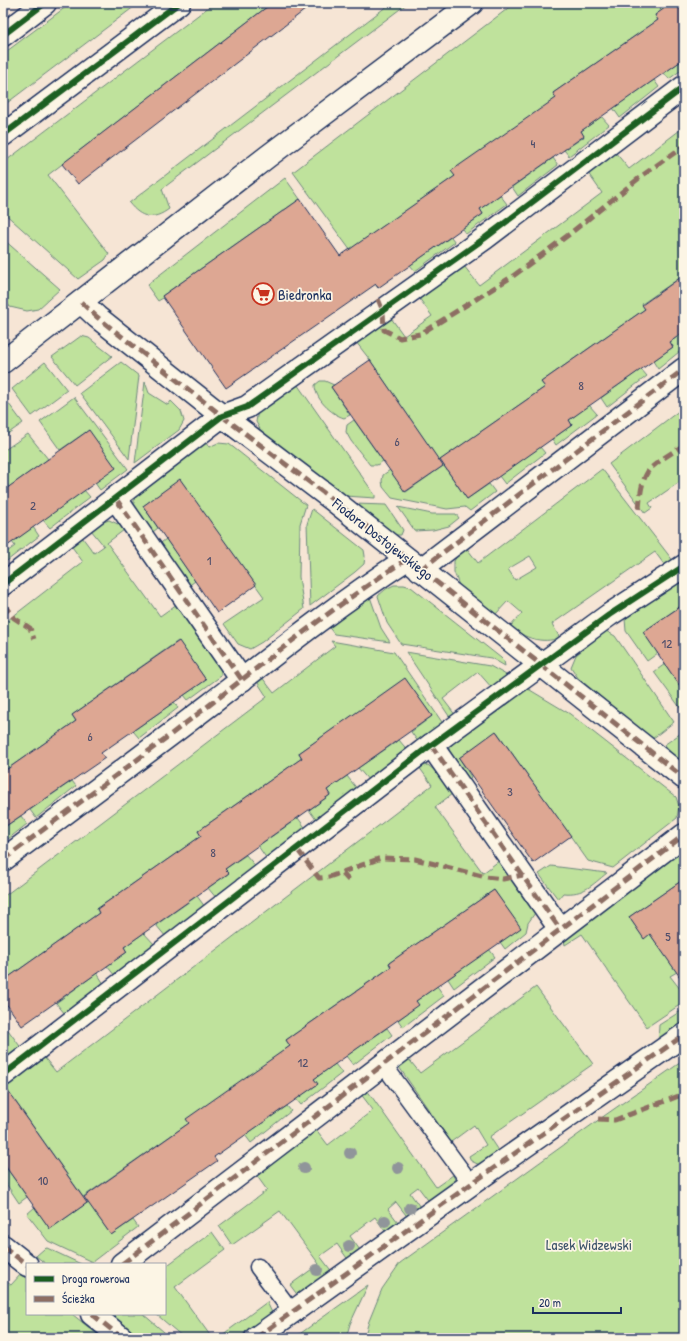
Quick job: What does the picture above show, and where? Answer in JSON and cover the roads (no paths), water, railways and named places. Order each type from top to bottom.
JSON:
[{"type":"street","points":[[3,35],[46,3]]},
{"type":"street","points":[[3,135],[179,3]]},
{"type":"street","points":[[3,362],[267,157],[472,3]]},
{"type":"street","points":[[3,584],[116,499],[222,416],[247,407],[480,242],[684,88]]},
{"type":"street","name":"Fiodora Dostojewskiego","points":[[81,302],[97,317],[222,416],[333,500],[684,778]]},
{"type":"street","points":[[3,860],[368,584],[414,564],[684,369]]},
{"type":"street","points":[[116,499],[242,680]]},
{"type":"street","points":[[3,1075],[432,745],[609,615],[684,566]]},
{"type":"street","points":[[432,745],[560,929]]},
{"type":"street","points":[[123,1263],[684,835]]},
{"type":"street","points":[[256,1338],[471,1184],[684,1035]]},
{"type":"street","points":[[3,1246],[26,1264]]},
{"type":"street","points":[[93,1315],[122,1338]]},
{"type":"lane","points":[[384,1064],[471,1184]]},
{"type":"lane","points":[[258,1266],[292,1312]]},
{"type":"place","name":"Biedronka","points":[[263,294]]},
{"type":"park label","name":"Lasek Widzewski","points":[[589,1244]]}]
